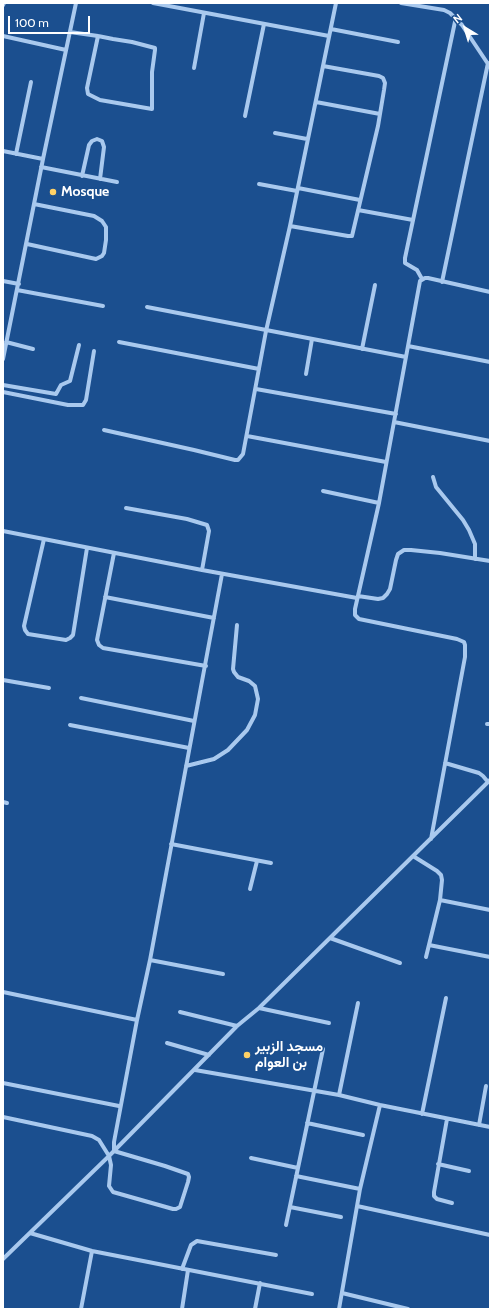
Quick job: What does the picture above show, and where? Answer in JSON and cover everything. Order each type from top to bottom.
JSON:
[{"type":"street","points":[[3,359],[27,244],[41,167],[76,3]]},
{"type":"street","points":[[154,3],[329,36]]},
{"type":"street","points":[[104,430],[235,460],[238,460],[243,454],[266,331],[290,226],[336,3]]},
{"type":"street","points":[[400,3],[444,10],[456,17],[489,65],[442,282]]},
{"type":"street","points":[[194,68],[204,13]]},
{"type":"street","points":[[431,838],[466,645],[464,642],[457,639],[357,618],[355,614],[357,597],[379,503],[422,279],[417,270],[407,265],[404,261],[456,17]]},
{"type":"street","points":[[245,116],[264,24]]},
{"type":"street","points":[[331,29],[398,42]]},
{"type":"street","points":[[70,32],[98,36],[132,42],[154,48],[152,72],[152,109],[100,100],[88,94],[87,88],[98,36]]},
{"type":"street","points":[[3,36],[66,50]]},
{"type":"street","points":[[290,226],[350,236],[353,234],[380,114],[385,83],[381,77],[323,66]]},
{"type":"street","points":[[16,154],[31,82]]},
{"type":"street","points":[[316,102],[380,114]]},
{"type":"street","points":[[275,133],[307,139]]},
{"type":"street","points":[[82,176],[89,145],[92,140],[97,139],[102,141],[104,147],[100,179]]},
{"type":"street","points":[[3,151],[43,159]]},
{"type":"street","points":[[41,167],[117,182]]},
{"type":"street","points":[[259,184],[360,200]]},
{"type":"street","points":[[27,244],[96,259],[102,256],[106,240],[106,227],[94,216],[34,204]]},
{"type":"street","points":[[358,210],[413,220]]},
{"type":"street","points":[[422,279],[428,278],[490,292]]},
{"type":"street","points":[[3,281],[19,284]]},
{"type":"street","points":[[362,349],[375,285]]},
{"type":"street","points":[[17,290],[103,306]]},
{"type":"street","points":[[147,308],[406,357]]},
{"type":"street","points":[[306,374],[312,340]]},
{"type":"street","points":[[6,342],[33,349]]},
{"type":"street","points":[[119,342],[260,369]]},
{"type":"street","points":[[3,385],[56,394],[61,385],[70,381],[80,344]]},
{"type":"street","points":[[408,346],[490,362]]},
{"type":"street","points":[[3,392],[68,405],[83,405],[86,400],[94,350]]},
{"type":"street","points":[[256,389],[396,414]]},
{"type":"street","points":[[394,422],[490,441]]},
{"type":"street","points":[[247,436],[386,462]]},
{"type":"street","points":[[433,477],[436,487],[456,510],[469,530],[475,544],[475,559]]},
{"type":"street","points":[[323,491],[379,503]]},
{"type":"street","points":[[126,508],[187,519],[207,525],[209,531],[202,570]]},
{"type":"street","points":[[3,531],[222,574],[357,597],[378,599],[383,598],[390,589],[398,554],[404,550],[440,553],[490,561]]},
{"type":"street","points":[[44,539],[24,626],[28,634],[66,640],[73,635],[88,548]]},
{"type":"street","points":[[114,553],[97,640],[99,645],[103,648],[206,666]]},
{"type":"street","points":[[114,1151],[119,1106],[136,1020],[150,960],[222,574]]},
{"type":"street","points":[[105,597],[214,618]]},
{"type":"street","points":[[186,766],[222,755],[247,730],[255,715],[258,699],[255,686],[249,681],[238,678],[233,669],[237,625]]},
{"type":"street","points":[[3,680],[49,688]]},
{"type":"street","points":[[81,698],[194,721]]},
{"type":"street","points":[[70,725],[189,748]]},
{"type":"street","points":[[3,1259],[109,1156],[237,1026],[259,1008],[489,781],[479,773],[445,763]]},
{"type":"street","points":[[171,844],[271,863]]},
{"type":"street","points":[[412,856],[437,870],[442,876],[440,900],[426,957]]},
{"type":"street","points":[[250,889],[258,860]]},
{"type":"street","points":[[440,900],[490,910]]},
{"type":"street","points":[[330,938],[400,963]]},
{"type":"street","points":[[429,945],[490,957]]},
{"type":"street","points":[[150,960],[223,974]]},
{"type":"street","points":[[3,992],[136,1020]]},
{"type":"street","points":[[422,1114],[446,998]]},
{"type":"street","points":[[339,1095],[358,1003]]},
{"type":"street","points":[[259,1008],[330,1023]]},
{"type":"street","points":[[180,1012],[237,1026]]},
{"type":"street","points":[[167,1043],[209,1055]]},
{"type":"street","points":[[286,1225],[323,1049]]},
{"type":"street","points":[[195,1070],[339,1095],[380,1106],[490,1127]]},
{"type":"street","points":[[3,1083],[119,1106]]},
{"type":"street","points":[[479,1125],[486,1086]]},
{"type":"street","points":[[339,1309],[360,1189],[380,1106]]},
{"type":"street","points":[[3,1117],[92,1136],[99,1140],[109,1156],[111,1165],[109,1186],[113,1192],[173,1209],[180,1207],[188,1182],[188,1174],[114,1151]]},
{"type":"street","points":[[447,1119],[438,1164],[434,1196],[438,1199],[452,1203]]},
{"type":"street","points":[[307,1123],[363,1135]]},
{"type":"street","points":[[251,1158],[298,1168]]},
{"type":"street","points":[[438,1164],[469,1171]]},
{"type":"street","points":[[296,1176],[360,1189]]},
{"type":"street","points":[[358,1206],[490,1235]]},
{"type":"street","points":[[290,1207],[341,1217]]},
{"type":"street","points":[[30,1233],[92,1251],[312,1294]]},
{"type":"street","points":[[182,1269],[191,1245],[197,1241],[276,1255]]},
{"type":"street","points":[[81,1309],[92,1251]]},
{"type":"street","points":[[182,1309],[188,1270]]},
{"type":"street","points":[[255,1309],[260,1283]]},
{"type":"street","points":[[342,1293],[408,1309]]},
{"type":"place","name":"Mosque","points":[[53,192]]},
{"type":"place","name":"مسجد الزبير بن العوام","points":[[247,1055]]}]
